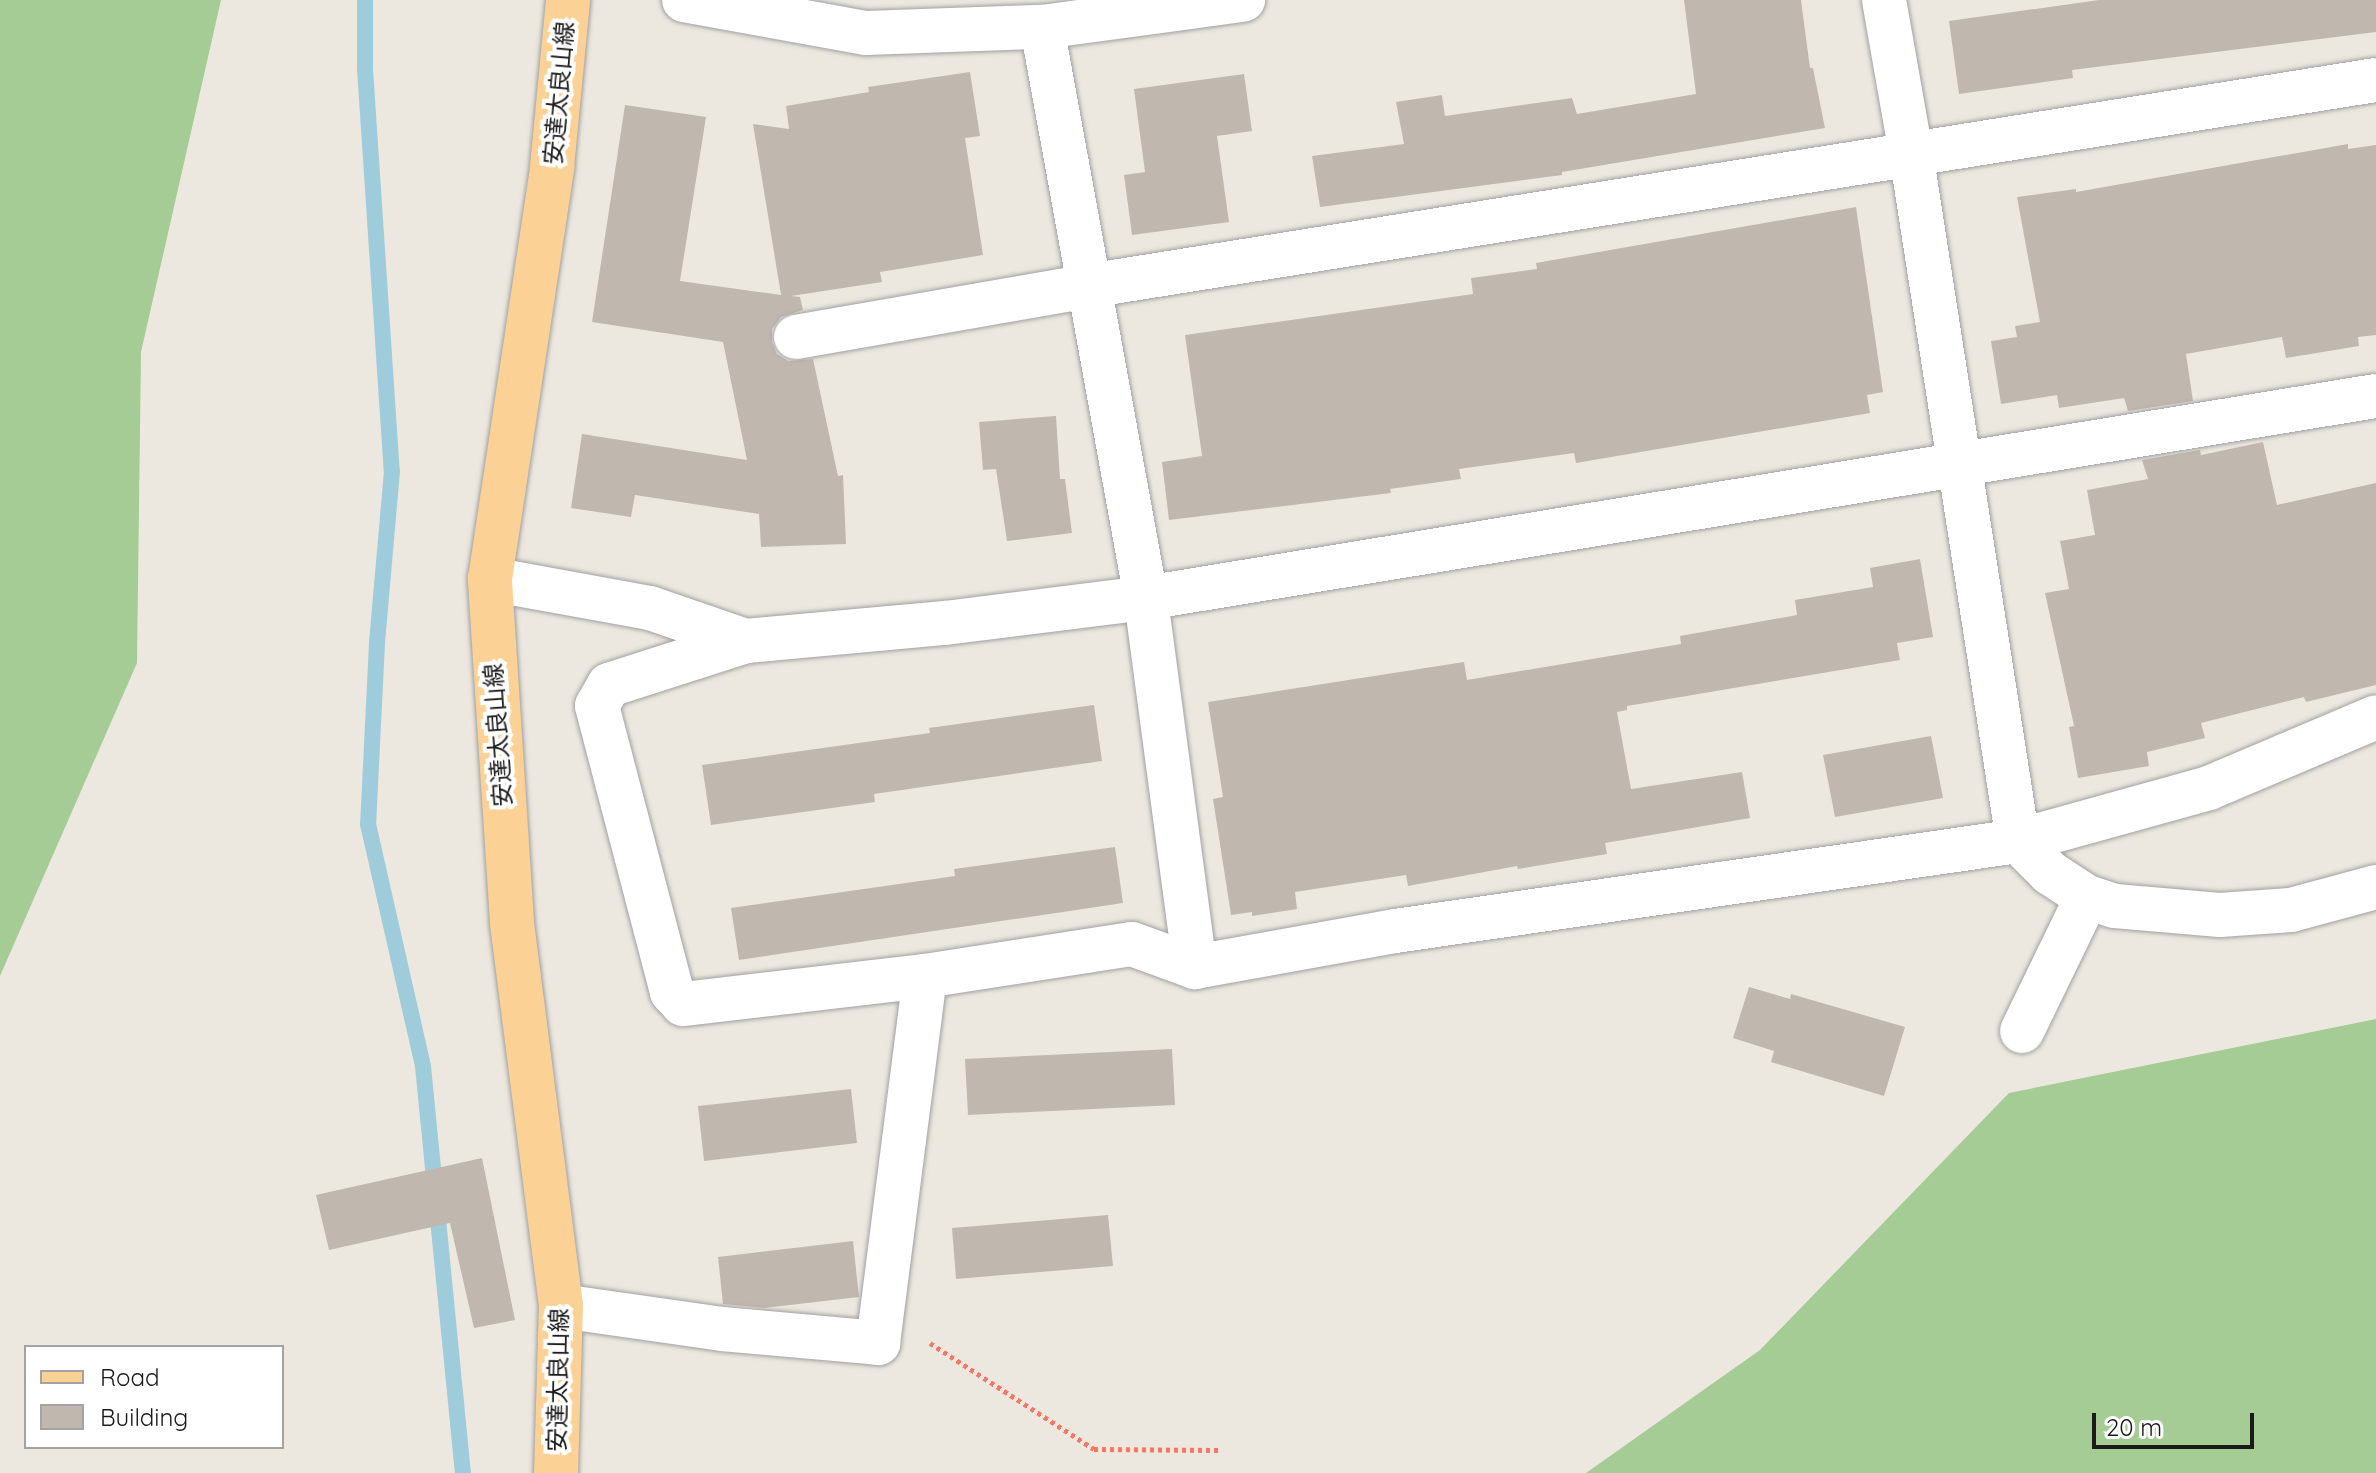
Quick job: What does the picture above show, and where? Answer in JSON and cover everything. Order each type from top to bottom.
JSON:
[{"type":"main road","name":"安達太良山線","points":[[556,1473],[561,1306],[512,922],[497,735],[490,579],[552,167],[568,0]]},
{"type":"street","points":[[684,0],[866,33],[1042,27],[1243,0]]},
{"type":"street","points":[[1884,0],[1911,153],[2018,841],[2050,873],[2087,897],[2115,906],[2220,915],[2291,910],[2376,887]]},
{"type":"street","points":[[1042,27],[1146,598],[1195,967]]},
{"type":"street","points":[[796,337],[1088,286],[2376,80]]},
{"type":"street","points":[[2376,396],[1146,598],[945,623],[746,641],[609,685],[597,706],[672,992],[683,1004],[925,976],[1132,944],[1195,967],[1395,931],[2018,841],[2209,788],[2376,717]]},
{"type":"street","points":[[490,579],[650,608],[746,641]]},
{"type":"street","points":[[2022,1031],[2087,897]]},
{"type":"street","points":[[561,1306],[722,1329],[878,1343],[925,976]]},
{"type":"path","points":[[882,1312],[1094,1449],[1218,1450]]},
{"type":"green space","points":[[0,0],[221,0],[141,352],[137,663],[0,976]]},
{"type":"green space","points":[[2376,1019],[2376,1473],[1586,1473],[1760,1350],[2009,1093]]},
{"type":"building","points":[[1684,0],[1801,0],[1810,68],[1813,68],[1825,128],[1562,172],[1562,175],[1320,207],[1312,156],[1404,144],[1396,102],[1442,95],[1445,116],[1572,98],[1577,114],[1696,94]]},
{"type":"building","points":[[2099,0],[2376,0],[2376,32],[2072,70],[2073,78],[1959,94],[1949,21]]},
{"type":"building","points":[[970,72],[980,136],[965,138],[983,255],[880,272],[882,282],[791,296],[800,297],[803,310],[781,317],[772,329],[772,342],[777,354],[788,361],[813,359],[838,476],[843,475],[846,544],[761,547],[759,514],[635,495],[631,517],[571,508],[582,434],[747,460],[723,342],[592,322],[625,105],[706,117],[680,281],[781,295],[753,124],[789,129],[786,106],[869,92],[868,87]]},
{"type":"building","points":[[1244,74],[1252,131],[1217,136],[1229,222],[1132,235],[1124,175],[1145,172],[1134,89]]},
{"type":"building","points":[[2348,144],[2348,149],[2376,145],[2376,335],[2358,337],[2359,346],[2286,358],[2282,337],[2186,354],[2193,401],[2128,411],[2124,398],[2059,408],[2057,395],[2001,404],[1991,341],[2017,337],[2015,326],[2040,322],[2017,197],[2076,189],[2076,192]]},
{"type":"building","points":[[1856,207],[1883,392],[1867,395],[1870,413],[1576,463],[1574,453],[1459,469],[1461,479],[1390,489],[1391,493],[1169,520],[1162,462],[1202,456],[1185,335],[1473,294],[1471,278],[1537,269],[1536,263]]},
{"type":"building","points":[[1056,416],[1060,479],[1065,479],[1072,533],[1007,541],[996,469],[983,470],[979,422]]},
{"type":"building","points":[[2263,442],[2277,505],[2376,483],[2376,685],[2306,702],[2304,697],[2201,723],[2205,738],[2147,752],[2149,766],[2078,778],[2069,727],[2074,726],[2045,593],[2069,589],[2060,541],[2095,535],[2087,490],[2148,479],[2142,460],[2200,450],[2201,455]]},
{"type":"building","points":[[1920,559],[1933,637],[1897,643],[1900,660],[1627,706],[1627,710],[1617,712],[1631,789],[1742,772],[1750,818],[1605,843],[1607,854],[1518,869],[1517,866],[1408,886],[1406,875],[1295,892],[1297,909],[1252,916],[1252,912],[1231,915],[1213,799],[1223,797],[1208,702],[1464,662],[1467,680],[1681,644],[1680,636],[1797,615],[1795,600],[1873,587],[1870,568]]},
{"type":"building","points":[[1094,705],[1102,761],[874,794],[875,802],[711,825],[702,765],[930,733],[929,728]]},
{"type":"building","points":[[1931,736],[1943,798],[1835,817],[1823,755]]},
{"type":"building","points":[[1115,847],[1123,903],[739,960],[731,908],[955,876],[954,869]]},
{"type":"building","points":[[1749,987],[1790,999],[1791,994],[1905,1027],[1884,1096],[1771,1062],[1774,1051],[1733,1038]]},
{"type":"building","points":[[1172,1049],[1175,1105],[968,1115],[965,1059]]},
{"type":"building","points":[[851,1089],[857,1143],[704,1161],[698,1106]]},
{"type":"building","points":[[482,1158],[515,1320],[474,1328],[450,1223],[329,1250],[316,1195]]},
{"type":"building","points":[[1108,1215],[1113,1266],[956,1279],[952,1228]]},
{"type":"building","points":[[853,1241],[859,1297],[764,1308],[723,1304],[718,1257]]},
{"type":"waterway","points":[[365,0],[365,69],[392,471],[377,643],[368,824],[423,1066],[463,1473]]}]
